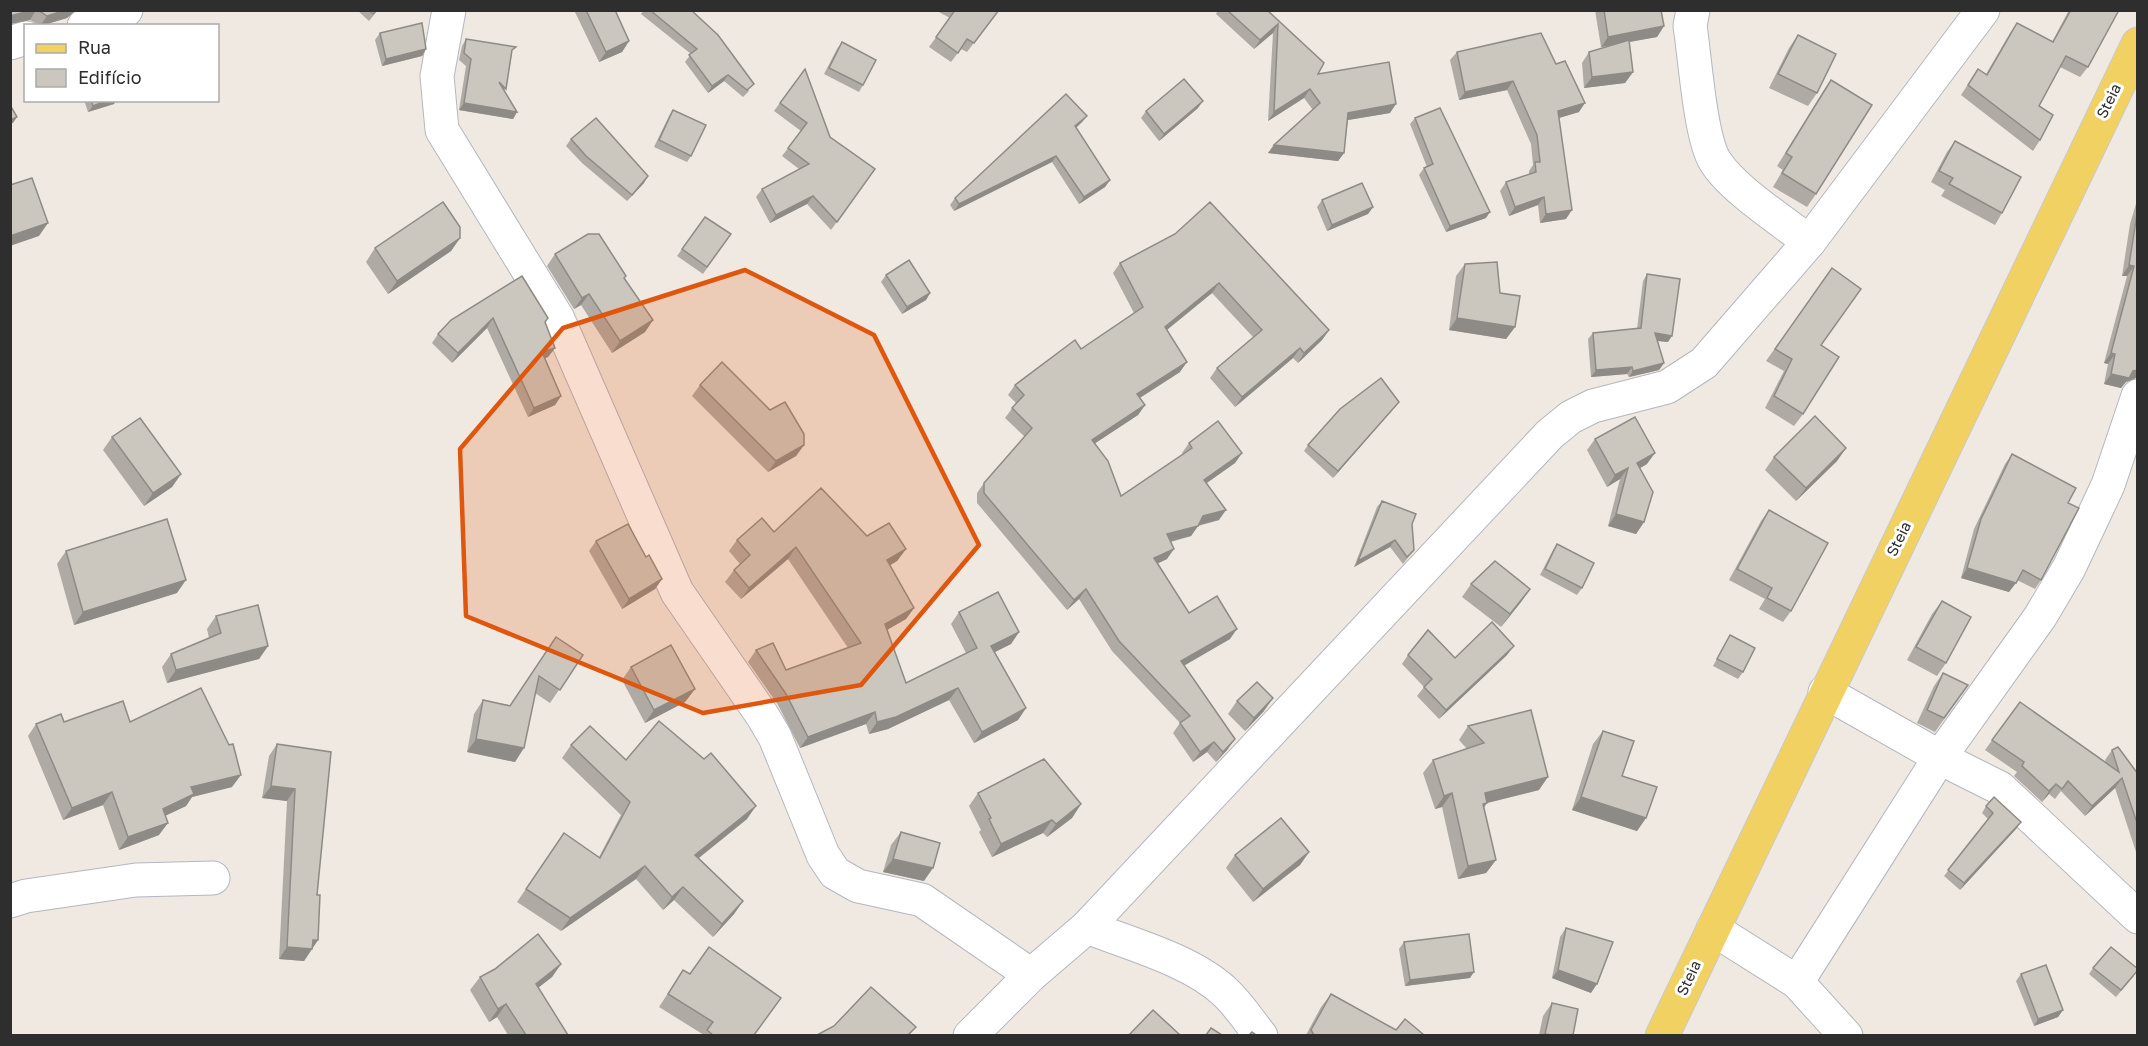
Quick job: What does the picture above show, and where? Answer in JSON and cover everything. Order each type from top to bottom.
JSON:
[{"type":"main road","name":"Steia","points":[[1662,1035],[2138,44]]},
{"type":"street","points":[[91,24],[115,17],[126,10]]},
{"type":"street","points":[[449,10],[437,76],[442,130],[558,319],[677,592],[775,737],[823,855],[835,873],[858,886],[922,900],[1031,975]]},
{"type":"street","points":[[1692,10],[1690,26],[1705,129],[1715,161],[1733,181],[1809,242]]},
{"type":"street","points":[[970,1035],[1031,975],[1087,927],[1550,434],[1571,417],[1593,406],[1667,387],[1704,363],[1809,242],[1983,10]]},
{"type":"street","points":[[1797,982],[1940,757],[2040,617],[2069,568],[2108,485],[2138,396]]},
{"type":"street","points":[[1825,692],[2000,788],[2138,917]]},
{"type":"street","points":[[10,901],[26,896],[136,880],[213,878]]},
{"type":"street","points":[[1087,927],[1185,967],[1205,978],[1237,1005],[1260,1035]]},
{"type":"street","points":[[1713,929],[1797,982],[1846,1035]]},
{"type":"highlighted area","points":[[745,270],[874,335],[979,545],[861,685],[703,713],[466,616],[460,449],[563,328]]},
{"type":"building","points":[[10,10],[33,10],[10,16]]},
{"type":"building","points":[[38,10],[66,10],[47,16]]},
{"type":"building","points":[[586,10],[615,10],[629,41],[606,52]]},
{"type":"building","points":[[650,10],[691,10],[718,35],[754,84],[747,90],[728,75],[712,86],[689,55],[697,49]]},
{"type":"building","points":[[955,10],[999,10],[974,43],[967,39],[958,53],[936,37]]},
{"type":"building","points":[[1227,10],[1267,10],[1324,63],[1318,74],[1389,62],[1396,104],[1348,113],[1344,153],[1274,145],[1320,103],[1310,89],[1274,112],[1278,24],[1260,40]]},
{"type":"building","points":[[1604,10],[1661,10],[1664,26],[1608,37]]},
{"type":"building","points":[[2071,10],[2119,10],[2088,67],[2066,56],[2039,106],[2053,115],[2040,140],[1968,85],[1978,69],[1987,75],[2017,23],[2053,42]]},
{"type":"building","points":[[422,23],[426,49],[386,59],[380,33]]},
{"type":"building","points":[[1541,33],[1556,64],[1565,61],[1585,103],[1558,111],[1572,210],[1546,214],[1544,197],[1515,207],[1506,182],[1536,172],[1535,162],[1540,162],[1537,135],[1513,81],[1465,92],[1457,52]]},
{"type":"building","points":[[1798,35],[1836,54],[1817,93],[1778,74]]},
{"type":"building","points":[[466,39],[516,47],[512,50],[506,89],[499,82],[517,112],[464,103],[471,59],[464,53]]},
{"type":"building","points":[[1629,40],[1633,72],[1592,77],[1589,52]]},
{"type":"building","points":[[842,42],[876,60],[863,85],[829,68]]},
{"type":"building","points":[[805,69],[830,137],[875,169],[837,222],[813,196],[776,215],[762,189],[809,164],[788,148],[807,123],[780,103]]},
{"type":"building","points":[[1184,79],[1203,101],[1164,134],[1146,111]]},
{"type":"building","points":[[1831,80],[1872,105],[1816,194],[1782,173],[1792,157],[1786,153]]},
{"type":"building","points":[[1066,94],[1087,116],[1075,126],[1110,180],[1084,197],[1056,156],[959,204],[955,198]]},
{"type":"building","points":[[92,102],[103,102],[93,106]]},
{"type":"building","points":[[10,105],[17,117],[10,120]]},
{"type":"building","points":[[1440,108],[1490,212],[1450,226],[1424,168],[1433,164],[1415,118]]},
{"type":"building","points":[[673,110],[706,125],[691,156],[659,140]]},
{"type":"building","points":[[596,118],[648,176],[632,195],[586,156],[571,139]]},
{"type":"building","points":[[1955,141],[2021,177],[2002,213],[1949,184],[1953,178],[1939,171]]},
{"type":"building","points":[[32,178],[48,223],[10,236],[10,185]]},
{"type":"building","points":[[1362,183],[1373,207],[1332,225],[1322,200]]},
{"type":"building","points":[[443,202],[460,227],[460,238],[397,281],[375,248]]},
{"type":"building","points":[[1210,202],[1329,330],[1304,353],[1300,348],[1242,397],[1217,368],[1262,330],[1219,283],[1165,327],[1187,362],[1137,394],[1145,405],[1092,440],[1108,461],[1121,496],[1192,448],[1189,443],[1218,421],[1242,453],[1204,480],[1226,510],[1203,516],[1198,526],[1167,534],[1174,549],[1154,558],[1189,613],[1217,596],[1237,629],[1181,661],[1235,739],[1223,752],[1214,742],[1200,752],[1180,723],[1190,716],[1119,641],[1086,589],[1074,600],[984,493],[984,483],[1032,428],[1012,408],[1024,395],[1015,385],[1075,340],[1081,349],[1143,307],[1120,263],[1175,234]]},
{"type":"building","points":[[2137,214],[2138,370],[2133,371],[2129,378],[2111,374],[2115,354],[2111,353],[2134,266],[2129,265]]},
{"type":"building","points":[[705,217],[731,234],[707,267],[682,249]]},
{"type":"building","points":[[588,234],[599,234],[626,276],[624,278],[653,320],[620,341],[589,294],[582,298],[555,254]]},
{"type":"building","points":[[909,260],[930,293],[907,307],[886,275]]},
{"type":"building","points":[[1497,262],[1500,293],[1520,296],[1515,327],[1457,318],[1465,264]]},
{"type":"building","points":[[1832,268],[1861,289],[1821,345],[1839,357],[1803,414],[1774,396],[1792,359],[1775,349]]},
{"type":"building","points":[[1647,274],[1680,279],[1672,336],[1655,333],[1664,363],[1633,371],[1632,367],[1596,370],[1593,333],[1641,328]]},
{"type":"building","points":[[522,276],[548,318],[545,322],[555,348],[542,352],[561,396],[534,408],[493,318],[458,353],[438,334],[451,320]]},
{"type":"building","points":[[722,362],[770,410],[785,402],[804,434],[804,445],[776,461],[700,385]]},
{"type":"building","points":[[1381,378],[1399,402],[1338,471],[1308,445],[1340,409]]},
{"type":"building","points":[[1815,416],[1846,448],[1806,488],[1774,457]]},
{"type":"building","points":[[1635,417],[1655,453],[1637,463],[1653,492],[1644,522],[1616,514],[1628,468],[1615,475],[1595,439]]},
{"type":"building","points":[[140,418],[181,474],[153,493],[112,437]]},
{"type":"building","points":[[2012,454],[2076,488],[2068,503],[2079,508],[2041,580],[2023,570],[2016,583],[1967,568],[1981,519]]},
{"type":"building","points":[[821,488],[867,536],[889,523],[906,549],[887,560],[914,608],[885,624],[906,683],[977,648],[959,612],[998,592],[1019,632],[991,646],[1026,708],[982,732],[958,688],[896,717],[877,722],[875,712],[808,737],[786,694],[756,650],[773,643],[786,670],[861,643],[796,547],[749,588],[734,570],[750,555],[737,540],[762,518],[774,532]]},
{"type":"building","points":[[1382,501],[1416,514],[1412,524],[1414,550],[1407,557],[1395,540],[1358,561]]},
{"type":"building","points":[[1769,510],[1828,543],[1791,611],[1767,598],[1772,588],[1737,569]]},
{"type":"building","points":[[167,519],[186,580],[83,612],[66,551]]},
{"type":"building","points":[[628,524],[646,557],[649,555],[662,579],[629,599],[596,541]]},
{"type":"building","points":[[1557,544],[1594,563],[1582,588],[1545,569]]},
{"type":"building","points":[[1495,561],[1530,589],[1510,614],[1471,584]]},
{"type":"building","points":[[1942,601],[1971,617],[1946,663],[1916,647]]},
{"type":"building","points":[[258,605],[268,646],[176,670],[171,654],[221,633],[216,616]]},
{"type":"building","points":[[1492,622],[1514,646],[1446,710],[1424,687],[1432,679],[1408,655],[1428,630],[1455,658]]},
{"type":"building","points":[[1730,635],[1755,648],[1743,672],[1717,659]]},
{"type":"building","points":[[556,637],[583,655],[560,690],[539,676],[524,748],[476,739],[483,700],[510,706]]},
{"type":"building","points":[[671,645],[695,689],[654,710],[631,667]]},
{"type":"building","points":[[1943,673],[1968,685],[1944,718],[1927,710]]},
{"type":"building","points":[[1257,682],[1273,698],[1254,718],[1237,701]]},
{"type":"building","points":[[201,688],[229,745],[233,744],[241,775],[191,787],[194,794],[163,809],[168,823],[128,837],[112,792],[72,808],[36,724],[61,714],[64,722],[123,701],[130,722]]},
{"type":"building","points":[[2020,702],[2119,772],[2112,750],[2118,747],[2138,774],[2138,826],[2122,778],[2092,806],[2068,781],[2062,789],[2056,784],[2049,791],[2022,766],[2024,762],[1992,740]]},
{"type":"building","points":[[1531,710],[1548,777],[1485,793],[1487,803],[1483,804],[1496,860],[1468,866],[1452,793],[1444,796],[1433,760],[1484,743],[1468,726]]},
{"type":"building","points":[[659,721],[704,759],[711,753],[756,806],[695,855],[743,901],[722,924],[683,887],[672,897],[645,866],[570,918],[526,889],[564,833],[600,858],[630,802],[571,745],[590,726],[626,760]]},
{"type":"building","points":[[1603,731],[1634,741],[1622,776],[1657,787],[1646,818],[1581,797]]},
{"type":"building","points":[[277,744],[331,752],[317,895],[320,895],[318,940],[313,940],[312,949],[287,947],[295,789],[271,786]]},
{"type":"building","points":[[1044,759],[1081,804],[1056,824],[1052,820],[1001,844],[978,793]]},
{"type":"building","points":[[1994,797],[2021,822],[1964,883],[1948,870],[1993,813],[1986,806]]},
{"type":"building","points":[[1281,818],[1309,852],[1263,889],[1235,855]]},
{"type":"building","points":[[901,832],[940,843],[933,868],[893,859]]},
{"type":"building","points":[[1566,928],[1613,942],[1597,984],[1558,970]]},
{"type":"building","points":[[538,934],[561,964],[536,984],[568,1035],[526,1035],[506,1004],[498,1009],[480,977],[495,969]]},
{"type":"building","points":[[1469,934],[1474,972],[1410,980],[1404,942]]},
{"type":"building","points":[[709,947],[781,998],[754,1035],[713,1035],[707,1030],[713,1022],[668,994],[683,970],[690,974]]},
{"type":"building","points":[[2111,947],[2138,969],[2121,990],[2093,968]]},
{"type":"building","points":[[2046,965],[2063,1010],[2038,1019],[2021,974]]},
{"type":"building","points":[[871,987],[916,1027],[908,1035],[817,1035],[834,1026]]},
{"type":"building","points":[[1331,994],[1396,1030],[1405,1019],[1424,1035],[1314,1035],[1311,1030]]},
{"type":"building","points":[[1552,1003],[1578,1009],[1573,1035],[1545,1034]]},
{"type":"building","points":[[1153,1010],[1180,1035],[1129,1035]]},
{"type":"building","points":[[1211,1028],[1222,1035],[1206,1035]]}]
